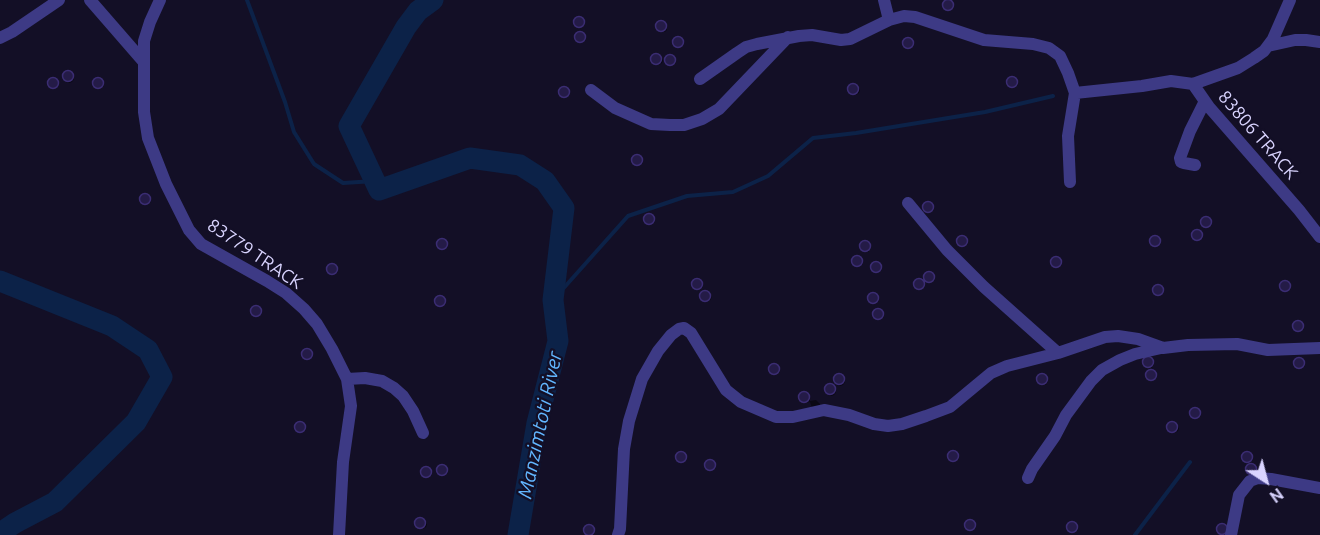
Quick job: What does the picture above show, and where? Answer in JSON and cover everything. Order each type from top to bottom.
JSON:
[{"type":"street","points":[[0,38],[59,0]]},
{"type":"street","points":[[90,0],[143,62]]},
{"type":"street","name":"83779 TRACK","points":[[160,0],[144,40],[144,112],[148,138],[166,184],[189,230],[201,244],[267,280],[304,309],[317,324],[347,379],[351,406],[343,462],[339,535]]},
{"type":"street","points":[[884,0],[889,20]]},
{"type":"street","points":[[1075,93],[1171,81],[1193,84],[1238,68],[1268,46],[1290,0]]},
{"type":"street","points":[[700,79],[746,47],[788,37],[812,35],[841,40],[850,39],[889,20],[904,16],[915,17],[984,40],[1033,44],[1049,48],[1060,56],[1075,93],[1068,136],[1070,182]]},
{"type":"street","points":[[591,90],[615,108],[651,124],[684,125],[702,119],[719,109],[788,37]]},
{"type":"street","points":[[1268,46],[1294,40],[1320,42]]},
{"type":"street","name":"83806 TRACK","points":[[1193,84],[1320,237]]},
{"type":"street","points":[[1195,165],[1181,162],[1180,158],[1205,101]]},
{"type":"street","points":[[908,203],[947,250],[1001,303],[1058,353]]},
{"type":"street","points":[[618,535],[621,519],[624,449],[629,420],[642,379],[658,351],[670,335],[679,329],[684,328],[691,333],[726,390],[734,398],[748,405],[776,417],[794,417],[824,410],[888,426],[902,424],[950,406],[991,373],[1008,366],[1106,337],[1138,339],[1162,348]]},
{"type":"street","points":[[1028,478],[1066,415],[1091,381],[1102,370],[1120,360],[1162,348],[1188,345],[1237,344],[1268,350],[1320,348]]},
{"type":"street","points":[[347,379],[365,378],[382,381],[394,388],[403,396],[413,411],[423,433]]},
{"type":"street","points":[[1231,535],[1239,495],[1250,481],[1258,478],[1271,478],[1320,488]]},
{"type":"building","points":[[948,-1],[954,5],[948,11],[942,5]]},
{"type":"building","points":[[579,16],[585,22],[579,28],[573,22]]},
{"type":"building","points":[[661,20],[667,26],[661,32],[655,26]]},
{"type":"building","points":[[580,31],[586,37],[580,43],[574,37]]},
{"type":"building","points":[[678,36],[684,42],[678,48],[672,42]]},
{"type":"building","points":[[908,37],[914,43],[908,49],[902,43]]},
{"type":"building","points":[[656,53],[662,59],[656,65],[650,59]]},
{"type":"building","points":[[670,54],[676,60],[670,66],[664,60]]},
{"type":"building","points":[[68,70],[74,76],[68,82],[62,76]]},
{"type":"building","points":[[1012,76],[1018,82],[1012,88],[1006,82]]},
{"type":"building","points":[[53,77],[59,83],[53,89],[47,83]]},
{"type":"building","points":[[98,77],[104,83],[98,89],[92,83]]},
{"type":"building","points":[[853,83],[859,89],[853,95],[847,89]]},
{"type":"building","points":[[564,86],[570,92],[564,98],[558,92]]},
{"type":"building","points":[[637,154],[643,160],[637,166],[631,160]]},
{"type":"building","points":[[145,193],[151,199],[145,205],[139,199]]},
{"type":"building","points":[[928,201],[934,207],[928,213],[922,207]]},
{"type":"building","points":[[649,213],[655,219],[649,225],[643,219]]},
{"type":"building","points":[[1206,216],[1212,222],[1206,228],[1200,222]]},
{"type":"building","points":[[1197,229],[1203,235],[1197,241],[1191,235]]},
{"type":"building","points":[[962,235],[968,241],[962,247],[956,241]]},
{"type":"building","points":[[1155,235],[1161,241],[1155,247],[1149,241]]},
{"type":"building","points":[[442,238],[448,244],[442,250],[436,244]]},
{"type":"building","points":[[865,240],[871,246],[865,252],[859,246]]},
{"type":"building","points":[[857,255],[863,261],[857,267],[851,261]]},
{"type":"building","points":[[1056,256],[1062,262],[1056,268],[1050,262]]},
{"type":"building","points":[[876,261],[882,267],[876,273],[870,267]]},
{"type":"building","points":[[332,263],[338,269],[332,275],[326,269]]},
{"type":"building","points":[[929,271],[935,277],[929,283],[923,277]]},
{"type":"building","points":[[697,278],[703,284],[697,290],[691,284]]},
{"type":"building","points":[[919,278],[925,284],[919,290],[913,284]]},
{"type":"building","points":[[1285,280],[1291,286],[1285,292],[1279,286]]},
{"type":"building","points":[[1158,284],[1164,290],[1158,296],[1152,290]]},
{"type":"building","points":[[705,290],[711,296],[705,302],[699,296]]},
{"type":"building","points":[[873,292],[879,298],[873,304],[867,298]]},
{"type":"building","points":[[440,295],[446,301],[440,307],[434,301]]},
{"type":"building","points":[[256,305],[262,311],[256,317],[250,311]]},
{"type":"building","points":[[878,308],[884,314],[878,320],[872,314]]},
{"type":"building","points":[[1298,320],[1304,326],[1298,332],[1292,326]]},
{"type":"building","points":[[307,348],[313,354],[307,360],[301,354]]},
{"type":"building","points":[[1148,356],[1154,362],[1148,368],[1142,362]]},
{"type":"building","points":[[1299,357],[1305,363],[1299,369],[1293,363]]},
{"type":"building","points":[[774,363],[780,369],[774,375],[768,369]]},
{"type":"building","points":[[1151,369],[1157,375],[1151,381],[1145,375]]},
{"type":"building","points":[[839,373],[845,379],[839,385],[833,379]]},
{"type":"building","points":[[1042,373],[1048,379],[1042,385],[1036,379]]},
{"type":"building","points":[[830,383],[836,389],[830,395],[824,389]]},
{"type":"building","points":[[804,391],[810,397],[804,403],[798,397]]},
{"type":"building","points":[[1195,407],[1201,413],[1195,419],[1189,413]]},
{"type":"building","points":[[300,421],[306,427],[300,433],[294,427]]},
{"type":"building","points":[[1172,421],[1178,427],[1172,433],[1166,427]]},
{"type":"building","points":[[953,450],[959,456],[953,462],[947,456]]},
{"type":"building","points":[[681,451],[687,457],[681,463],[675,457]]},
{"type":"building","points":[[1247,451],[1253,457],[1247,463],[1241,457]]},
{"type":"building","points":[[710,459],[716,465],[710,471],[704,465]]},
{"type":"building","points":[[1251,463],[1257,469],[1251,475],[1245,469]]},
{"type":"building","points":[[442,464],[448,470],[442,476],[436,470]]},
{"type":"building","points":[[426,466],[432,472],[426,478],[420,472]]},
{"type":"building","points":[[420,517],[426,523],[420,529],[414,523]]},
{"type":"building","points":[[970,519],[976,525],[970,531],[964,525]]},
{"type":"building","points":[[1072,521],[1078,527],[1072,533],[1066,527]]},
{"type":"building","points":[[1222,524],[1226,525],[1226,533],[1222,534],[1218,533],[1217,529],[1218,525]]},
{"type":"building","points":[[589,525],[593,526],[593,534],[589,535],[585,534],[584,530],[585,526]]},
{"type":"waterway","points":[[247,0],[294,132],[314,164],[343,183],[375,181]]},
{"type":"waterway","name":"Manzimtoti River","points":[[433,0],[418,11],[406,27],[349,126],[379,190],[470,158],[520,165],[545,181],[564,208],[553,300],[558,341],[537,423],[518,535]]},
{"type":"waterway","points":[[553,300],[628,216],[687,196],[733,192],[768,176],[813,138],[985,112],[1053,96]]},
{"type":"waterway","name":"Manzimtoti River","points":[[0,281],[112,326],[148,350],[162,377],[136,422],[55,502],[0,533]]},
{"type":"waterway","points":[[1135,535],[1190,462]]}]
